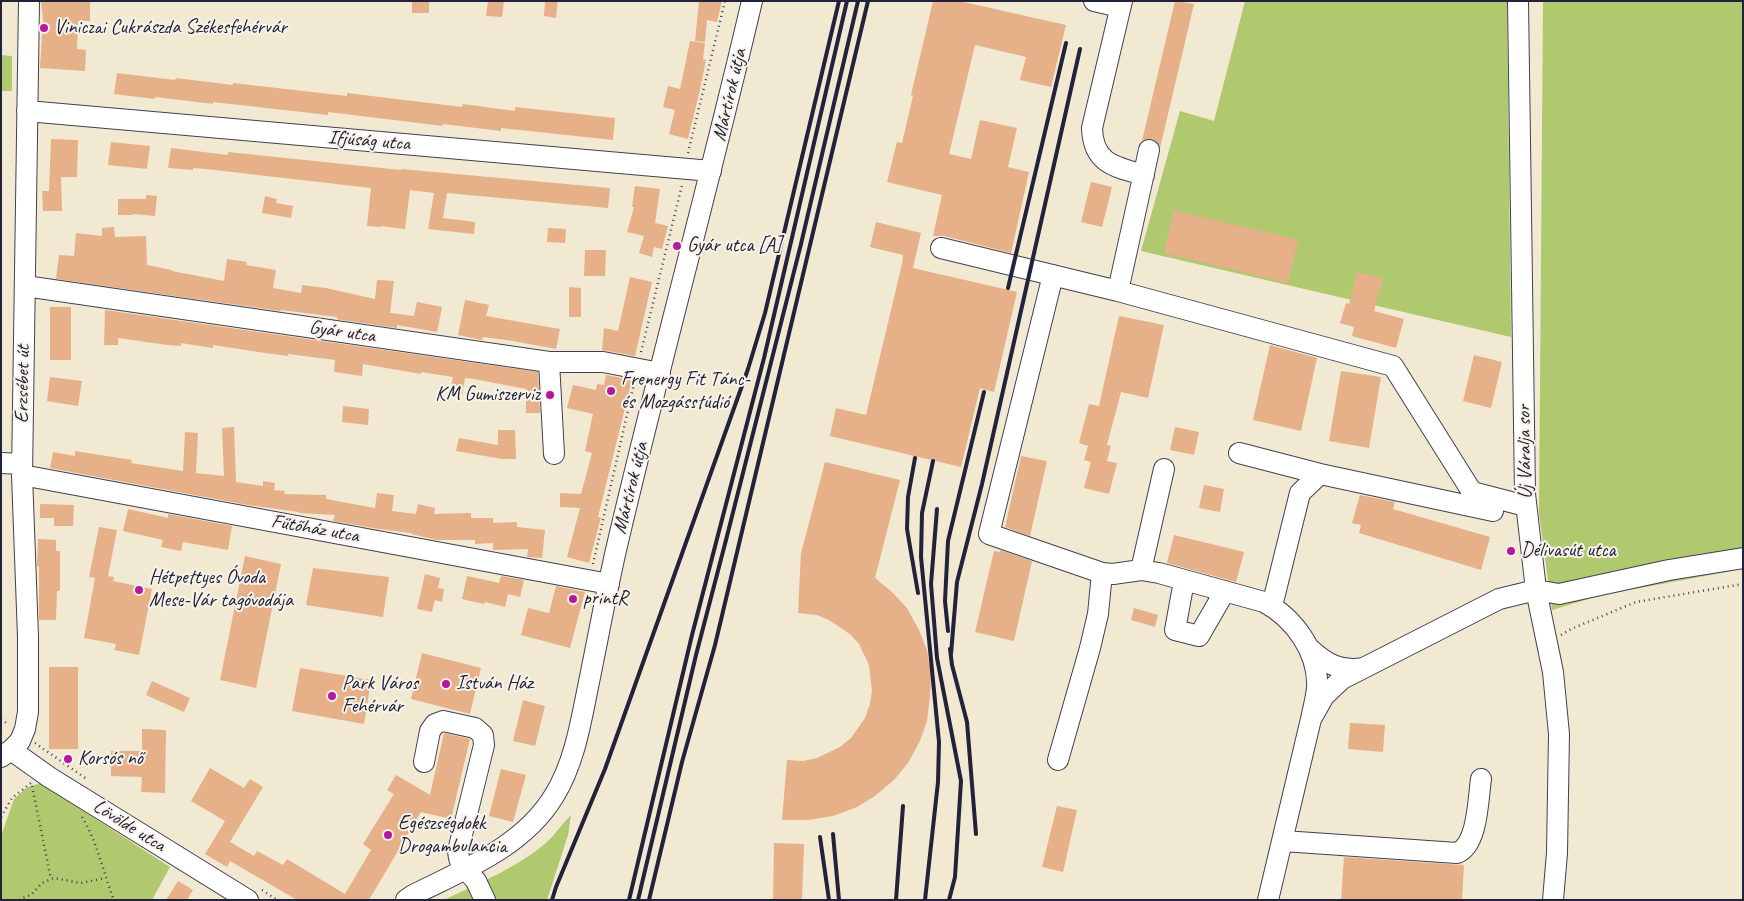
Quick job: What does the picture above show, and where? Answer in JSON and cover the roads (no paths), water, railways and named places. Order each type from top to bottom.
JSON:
[{"type":"street","name":"Erzsébet út","points":[[6,754],[23,734],[28,712],[28,636],[22,470],[29,1]]},
{"type":"street","name":"Mártírok útja","points":[[406,900],[412,895],[492,854],[522,833],[544,810],[561,785],[576,742],[602,582],[660,373],[752,1]]},
{"type":"street","points":[[1094,1],[1121,4],[1092,128],[1092,141],[1098,154],[1107,162],[1117,167],[1144,174]]},
{"type":"street","name":"Új Váralja sor","points":[[1518,1],[1527,512],[1536,590],[1553,672],[1559,734],[1553,900]]},
{"type":"street","name":"Ifjúság utca","points":[[27,111],[711,171]]},
{"type":"street","points":[[1118,291],[1149,150]]},
{"type":"street","points":[[941,248],[1118,291],[1393,366],[1472,492],[1527,512]]},
{"type":"street","points":[[1053,275],[989,534],[1102,573],[1113,574],[1141,570],[1264,602],[1287,618],[1309,648],[1320,658],[1339,668],[1353,670],[1365,667]]},
{"type":"street","name":"Gyár utca","points":[[25,286],[549,362],[602,362],[660,373]]},
{"type":"street","points":[[549,362],[554,454]]},
{"type":"street","points":[[1239,453],[1320,474],[1527,512]]},
{"type":"street","name":"Fűtőház utca","points":[[1,463],[22,470],[602,582]]},
{"type":"street","points":[[1286,465],[1300,493]]},
{"type":"street","points":[[1141,570],[1164,469]]},
{"type":"street","points":[[1272,606],[1300,493],[1320,474]]},
{"type":"street","points":[[1311,718],[1324,696],[1342,679],[1499,599],[1536,590],[1559,594],[1669,570],[1743,558]]},
{"type":"street","points":[[1058,760],[1098,614],[1102,573]]},
{"type":"street","points":[[1184,581],[1174,630],[1199,636],[1224,591]]},
{"type":"street","points":[[1268,900],[1317,687],[1316,672],[1309,648]]},
{"type":"street","points":[[424,762],[430,731],[436,724],[443,721],[475,728],[483,735],[484,745],[458,850],[459,860],[464,870],[475,880],[485,900]]},
{"type":"street","name":"Lövölde utca","points":[[6,754],[49,777],[248,900]]},
{"type":"street","points":[[1283,841],[1457,853],[1462,851],[1473,834],[1480,778]]},
{"type":"railway","points":[[552,900],[605,769],[748,369],[765,313],[839,1]]},
{"type":"railway","points":[[629,900],[692,635],[764,358],[847,1]]},
{"type":"railway","points":[[638,900],[696,655],[801,244],[858,1]]},
{"type":"railway","points":[[649,900],[682,762],[715,645],[868,1]]},
{"type":"railway","points":[[1008,288],[1066,43]]},
{"type":"railway","points":[[951,654],[957,582],[982,484],[1080,49]]},
{"type":"railway","points":[[948,631],[945,601],[948,541],[984,392]]},
{"type":"railway","points":[[915,458],[908,497],[907,529],[918,593]]},
{"type":"railway","points":[[925,900],[938,782],[939,742],[921,557],[922,513],[933,461]]},
{"type":"railway","points":[[937,509],[931,584],[937,658],[961,781],[955,877],[949,900]]},
{"type":"railway","points":[[950,649],[952,665],[967,722],[976,834]]},
{"type":"railway","points":[[896,900],[903,806]]},
{"type":"railway","points":[[833,834],[839,900]]},
{"type":"railway","points":[[820,837],[829,900]]},
{"type":"place","name":"Viniczai Cukrászda Székesfehérvár","points":[[44,28]]},
{"type":"place","name":"Gyár utca [A]","points":[[677,246]]},
{"type":"place","name":"Frenergy Fit Tánc- és Mozgásstúdió","points":[[611,391]]},
{"type":"place","name":"KM Gumiszerviz","points":[[550,395]]},
{"type":"place","name":"Délivasút utca","points":[[1511,551]]},
{"type":"place","name":"Hétpettyes Óvoda Mese-Vár tagóvodája","points":[[139,590]]},
{"type":"place","name":"printR","points":[[573,599]]},
{"type":"place","name":"István Ház","points":[[446,684]]},
{"type":"place","name":"Park Város Fehérvár","points":[[332,696]]},
{"type":"place","name":"Korsós nő","points":[[68,759]]},
{"type":"place","name":"Egészségdokk Drogambulancia","points":[[388,835]]}]
